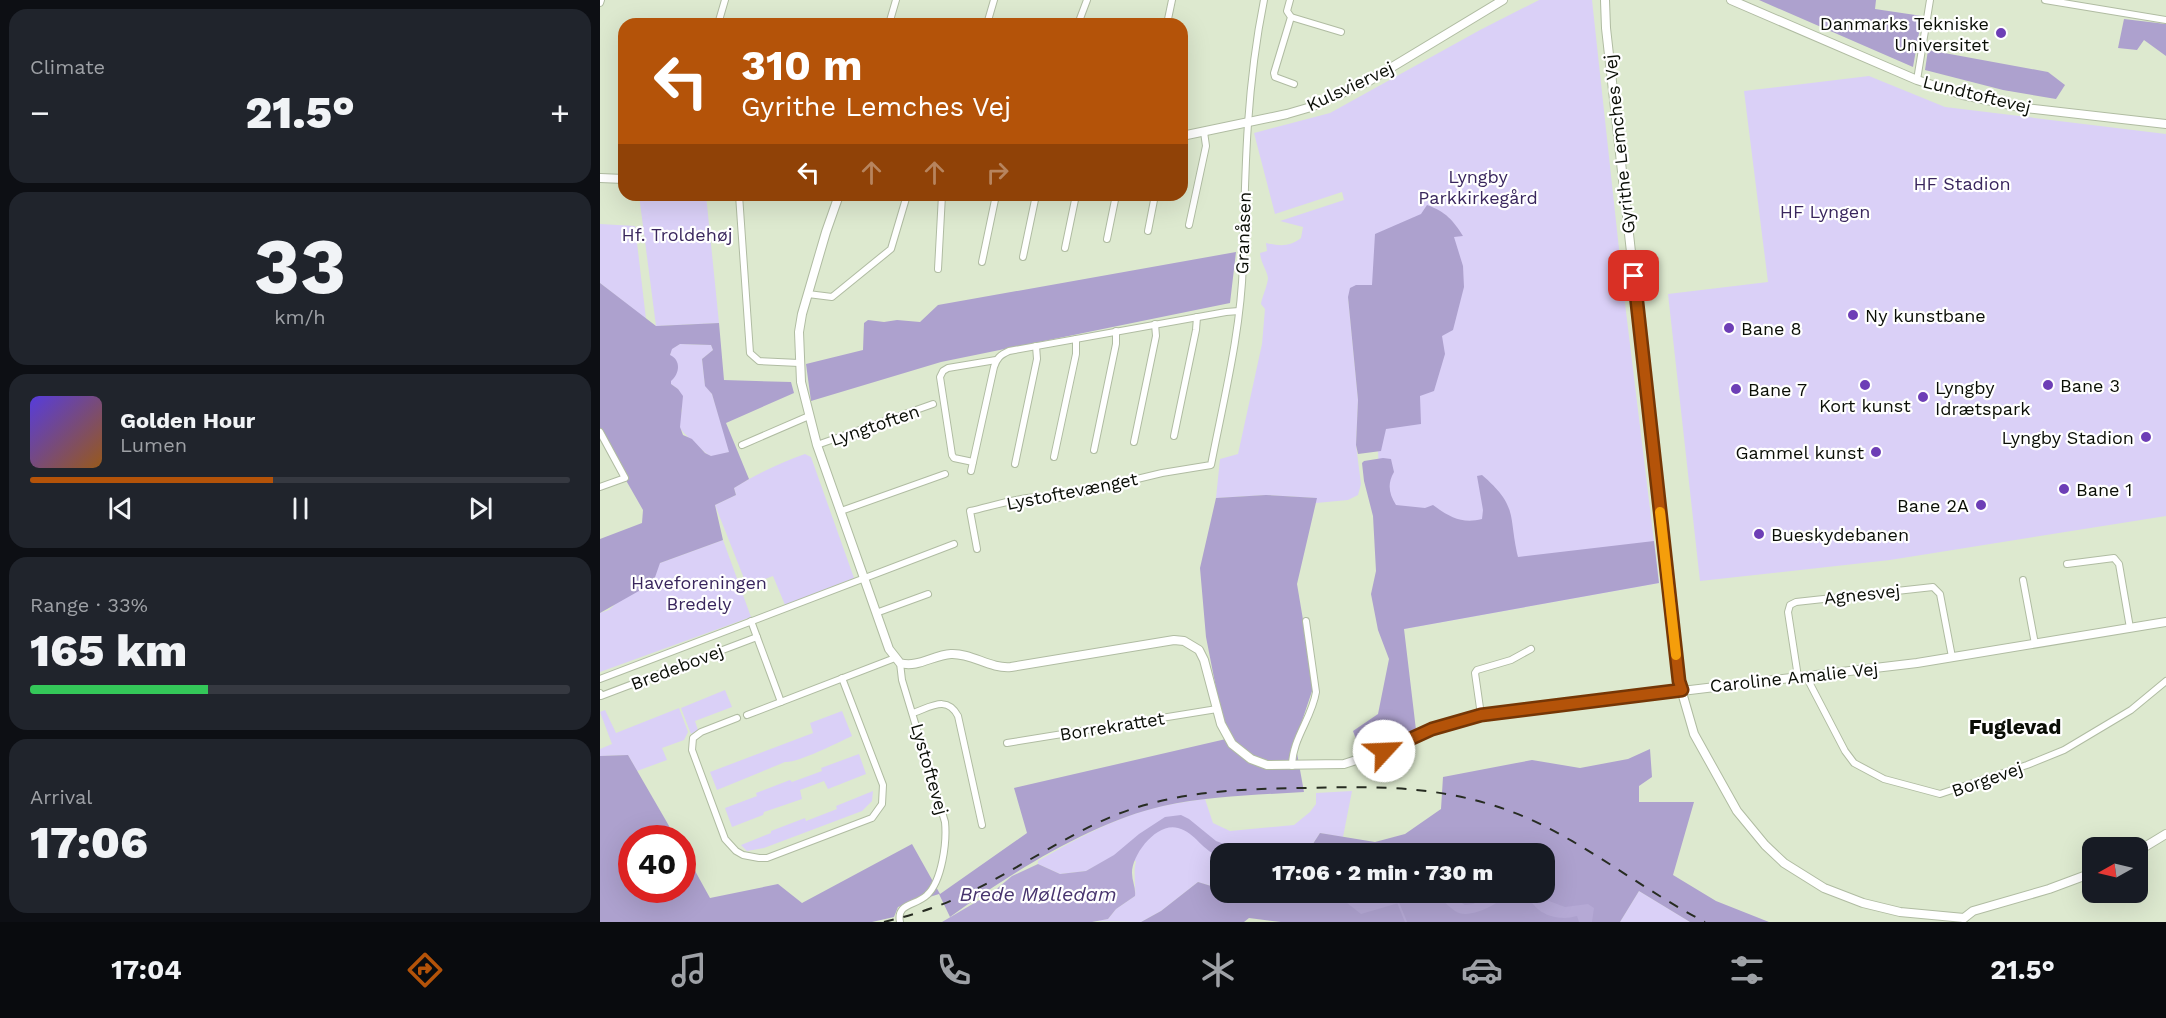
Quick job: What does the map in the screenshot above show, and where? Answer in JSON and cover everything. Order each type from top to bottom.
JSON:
[{"type":"street","points":[[720,18],[725,0]]},
{"type":"street","points":[[891,18],[896,0]]},
{"type":"street","points":[[989,18],[994,0]]},
{"type":"street","points":[[1080,18],[1087,0]]},
{"type":"street","points":[[1168,18],[1172,0]]},
{"type":"street","name":"Granåsen","points":[[1211,465],[1236,341],[1243,261],[1247,124],[1256,42],[1264,0]]},
{"type":"street","points":[[1290,0],[1287,11],[1290,17],[1274,72],[1275,77],[1293,84]]},
{"type":"street","name":"Kulsviervej","points":[[1188,135],[1295,112],[1346,92],[1369,81],[1503,0]]},
{"type":"street","name":"Gyrithe Lemches Vej","points":[[1600,0],[1606,28]]},
{"type":"street","name":"Gyrithe Lemches Vej","points":[[1605,0],[1606,28],[1663,538],[1682,690],[1694,734],[1737,811],[1765,845],[1784,863],[1824,888],[1863,903],[1900,912],[1964,920]]},
{"type":"street","name":"Lundtoftevej","points":[[1731,0],[1917,80],[1964,95],[2025,108],[2166,124]]},
{"type":"street","points":[[1917,80],[1930,0]]},
{"type":"street","points":[[2045,0],[2166,20]]},
{"type":"street","points":[[1290,17],[1341,32]]},
{"type":"street","points":[[1189,225],[1206,146],[1204,132]]},
{"type":"street","points":[[600,178],[618,179]]},
{"type":"street","points":[[739,201],[750,353],[759,360],[799,363]]},
{"type":"street","name":"Lystoftevej","points":[[837,201],[808,294],[800,330],[801,382],[817,445],[889,649],[897,661],[945,822],[946,835],[939,870],[931,891],[926,897],[899,912],[900,922]]},
{"type":"street","points":[[808,294],[832,297],[891,249],[905,201]]},
{"type":"street","points":[[938,269],[942,201]]},
{"type":"street","points":[[982,262],[995,201]]},
{"type":"street","points":[[1023,257],[1035,201]]},
{"type":"street","points":[[1065,248],[1075,201]]},
{"type":"street","points":[[1107,239],[1115,201]]},
{"type":"street","points":[[1148,231],[1154,201]]},
{"type":"street","points":[[973,462],[954,458],[952,455],[940,377],[948,368],[996,360],[1009,351],[1239,311]]},
{"type":"street","points":[[1174,436],[1197,317]]},
{"type":"street","points":[[1134,442],[1156,336],[1155,324]]},
{"type":"street","points":[[1094,450],[1116,344],[1116,331]]},
{"type":"street","points":[[1054,457],[1076,354],[1076,339]]},
{"type":"street","points":[[1015,464],[1037,359],[1036,346]]},
{"type":"street","points":[[971,471],[996,360]]},
{"type":"street","name":"Lyngtoften","points":[[817,445],[933,404]]},
{"type":"street","points":[[742,445],[809,416]]},
{"type":"street","points":[[600,432],[625,478],[600,487]]},
{"type":"street","name":"Lystoftevænget","points":[[977,549],[970,511],[1022,500],[1052,496],[1058,498],[1162,473],[1211,465]]},
{"type":"street","points":[[841,511],[945,474]]},
{"type":"street","name":"Bredebovej","points":[[600,679],[954,544]]},
{"type":"street","points":[[2067,564],[2114,558],[2119,564],[2130,628]]},
{"type":"street","points":[[2023,580],[2035,644]]},
{"type":"street","name":"Agnesvej","points":[[1803,676],[1788,612],[1790,605],[1796,602],[1933,587],[1940,594],[1952,657]]},
{"type":"street","points":[[876,613],[928,594]]},
{"type":"street","points":[[751,621],[780,702]]},
{"type":"street","points":[[1292,766],[1294,747],[1314,702],[1316,692],[1306,621]]},
{"type":"street","name":"Caroline Amalie Vej","points":[[897,661],[916,664],[952,654],[997,667],[1011,667],[1174,640],[1184,641],[1199,650],[1204,660],[1225,733],[1232,744],[1242,753],[1267,765],[1292,766],[1337,764],[1365,758],[1432,729],[1481,715],[1862,670],[2166,622]]},
{"type":"street","name":"Bredebovej","points":[[600,693],[602,696],[757,637]]},
{"type":"street","points":[[1481,715],[1475,673],[1485,667],[1511,660],[1531,649]]},
{"type":"street","points":[[747,715],[842,678],[897,661]]},
{"type":"street","name":"Borgevej","points":[[1803,676],[1809,682],[1845,751],[1854,763],[1884,779],[1940,794],[2064,750],[2131,710],[2166,681]]},
{"type":"street","points":[[737,718],[693,738],[692,750],[724,839],[743,855],[767,858],[872,818],[882,804],[883,784],[842,678]]},
{"type":"street","points":[[913,713],[943,704],[950,704],[954,708],[958,716],[982,825]]},
{"type":"street","name":"Borrekrattet","points":[[1006,743],[1217,709]]},
{"type":"street","points":[[2148,845],[2166,834]]},
{"type":"street","points":[[1964,920],[1973,911],[2049,889],[2082,877]]},
{"type":"green space","name":"Lyngby Parkkirkegård","points":[[1539,0],[1592,0],[1624,295],[1659,583],[1404,629],[1379,476],[1377,422],[1348,297],[1358,400],[1356,445],[1361,484],[1358,495],[1348,500],[1316,503],[1316,498],[1266,495],[1216,498],[1220,459],[1238,454],[1262,344],[1265,309],[1261,304],[1268,278],[1260,253],[1267,251],[1266,243],[1284,245],[1301,238],[1303,227],[1280,221],[1344,200],[1342,192],[1275,214],[1254,133],[1330,113]]},
{"type":"green space","name":"Lyngby Idrætspark","points":[[1869,76],[1945,107],[2166,134],[2166,516],[1890,560],[1700,581],[1668,294],[1768,282],[1744,91]]},
{"type":"green space","name":"Hf. Troldehøj","points":[[640,201],[707,201],[719,323],[656,326]]},
{"type":"green space","points":[[600,224],[635,226],[646,319],[600,283]]},
{"type":"green space","points":[[680,344],[711,345],[713,350],[702,359],[705,385],[712,394],[730,452],[711,456],[680,428],[682,410],[678,389],[671,384],[670,355],[671,349]]},
{"type":"green space","points":[[805,454],[811,457],[854,578],[785,605],[773,576],[747,586],[715,505],[736,495],[734,488],[751,478]]},
{"type":"green space","name":"Haveforeningen Bredely","points":[[723,540],[751,617],[600,672],[600,613],[609,610],[660,563]]},
{"type":"green space","points":[[725,690],[732,707],[695,721],[698,730],[691,734],[681,708]]},
{"type":"green space","points":[[679,708],[688,732],[684,740],[662,748],[667,760],[637,771],[628,755],[600,756],[600,749],[612,744],[600,712],[605,710],[616,733]]},
{"type":"green space","points":[[842,711],[852,736],[808,756],[785,762],[717,790],[710,772],[813,733],[810,723]]},
{"type":"green space","points":[[859,754],[866,774],[828,789],[824,781],[800,790],[802,799],[764,812],[763,815],[732,827],[725,808],[757,796],[756,793],[822,771],[821,768]]},
{"type":"green space","points":[[873,791],[872,801],[862,811],[764,848],[747,851],[741,845],[805,818],[806,821],[837,809],[836,806]]},
{"type":"green space","points":[[1352,791],[1343,837],[1320,833],[1314,843],[1210,843],[1210,886],[1198,882],[1161,911],[1141,922],[1092,921],[1108,919],[1116,909],[1135,896],[1136,861],[1114,856],[1086,871],[1060,874],[1038,864],[1038,861],[1068,844],[1146,810],[1205,799],[1213,823],[1230,831],[1294,825],[1316,804],[1316,793]]},
{"type":"green space","points":[[1639,891],[1690,922],[1620,922]]},
{"type":"shaded area","points":[[1759,0],[1876,0],[1875,9],[1922,16],[1913,67]]},
{"type":"shaded area","points":[[2124,19],[2166,24],[2166,56],[2144,40],[2137,50],[2118,48]]},
{"type":"shaded area","points":[[1928,50],[2048,72],[2065,85],[2056,99],[2003,90],[1925,70]]},
{"type":"shaded area","points":[[1427,205],[1448,217],[1463,236],[1454,237],[1463,266],[1464,287],[1453,330],[1442,336],[1445,354],[1434,391],[1420,396],[1421,424],[1386,429],[1381,451],[1358,454],[1356,445],[1358,400],[1348,297],[1350,288],[1356,285],[1372,285],[1375,234],[1421,214]]},
{"type":"shaded area","points":[[1236,252],[1230,303],[941,362],[811,401],[806,364],[863,350],[864,323],[868,320],[920,322],[938,305]]},
{"type":"shaded area","points":[[600,283],[656,326],[719,323],[724,380],[791,382],[794,393],[726,423],[749,479],[734,488],[736,495],[715,505],[723,540],[660,563],[653,583],[600,613],[600,539],[642,523],[643,510],[600,435]],"holes":[[[680,344],[711,345],[713,350],[702,359],[705,386],[712,394],[729,452],[711,456],[692,439],[683,435],[680,427],[683,396],[671,384],[678,363],[670,355],[672,349]]]},
{"type":"shaded area","points":[[1383,458],[1391,459],[1394,472],[1390,481],[1390,489],[1396,505],[1425,508],[1433,505],[1462,520],[1482,519],[1483,510],[1477,476],[1482,475],[1502,495],[1507,504],[1518,557],[1654,541],[1659,583],[1404,629],[1416,730],[1361,753],[1353,731],[1378,714],[1389,659],[1378,630],[1371,594],[1376,571],[1373,516],[1362,463]]},
{"type":"shaded area","points":[[1266,495],[1317,498],[1297,584],[1314,685],[1295,742],[1304,792],[1198,800],[1163,806],[1136,814],[1108,824],[1052,851],[950,917],[939,894],[898,907],[894,917],[872,922],[600,922],[600,756],[628,755],[668,825],[618,825],[618,903],[696,903],[696,873],[710,898],[778,884],[802,903],[912,844],[940,894],[1027,833],[1014,788],[1226,739],[1206,637],[1200,568],[1216,498]]},
{"type":"shaded area","points":[[1650,749],[1652,777],[1639,786],[1639,802],[1694,802],[1673,875],[1716,901],[1769,922],[1690,922],[1639,891],[1620,922],[1281,922],[1249,918],[1244,922],[1141,922],[1161,911],[1198,882],[1210,886],[1210,903],[1555,903],[1555,843],[1314,843],[1320,833],[1375,842],[1405,834],[1441,809],[1443,777],[1532,760],[1580,768],[1628,759]]},
{"type":"water","name":"Brede Mølledam","points":[[1181,815],[1221,843],[1210,843],[1210,852],[1184,830],[1170,827],[1154,835],[1141,849],[1133,865],[1135,896],[1116,909],[1108,919],[1092,922],[942,922],[993,892],[1012,876],[1038,864],[1060,874],[1086,871],[1114,855],[1139,834],[1165,817]]},
{"type":"water","points":[[1347,903],[1399,903],[1361,914]]},
{"type":"water","points":[[1445,903],[1465,905],[1496,903],[1484,910],[1468,914],[1455,911]]},
{"type":"water","points":[[1532,903],[1554,903],[1565,907],[1588,904],[1594,908],[1592,922],[1579,922],[1577,916],[1554,917]]},
{"type":"waterway","points":[[1398,903],[1406,922]]},
{"type":"railway","points":[[884,922],[927,910],[959,897],[989,883],[1099,822],[1141,806],[1209,793],[1278,788],[1359,787],[1442,793],[1497,806],[1549,828],[1705,922]]},
{"type":"slow traffic","points":[[1660,512],[1676,655]]},
{"type":"place","name":"Danmarks Tekniske Universitet","points":[[2001,33]]},
{"type":"place","name":"Ny kunstbane","points":[[1853,315]]},
{"type":"place","name":"Bane 8","points":[[1729,328]]},
{"type":"place","name":"Kort kunst","points":[[1865,385]]},
{"type":"place","name":"Bane 3","points":[[2048,385]]},
{"type":"place","name":"Bane 7","points":[[1736,389]]},
{"type":"place","name":"Lyngby Idrætspark","points":[[1923,397]]},
{"type":"place","name":"Lyngby Stadion","points":[[2146,437]]},
{"type":"place","name":"Gammel kunst","points":[[1876,452]]},
{"type":"place","name":"Bane 1","points":[[2064,489]]},
{"type":"place","name":"Bane 2A","points":[[1981,505]]},
{"type":"place","name":"Bueskydebanen","points":[[1759,534]]},
{"type":"district","name":"Fuglevad","points":[[2015,726]]},
{"type":"route","points":[[1384,751],[1432,729],[1481,715],[1682,690],[1679,681],[1634,276]]},
{"type":"park label","name":"HF Stadion","points":[[1962,183]]},
{"type":"park label","name":"HF Lyngen","points":[[1825,211]]}]
